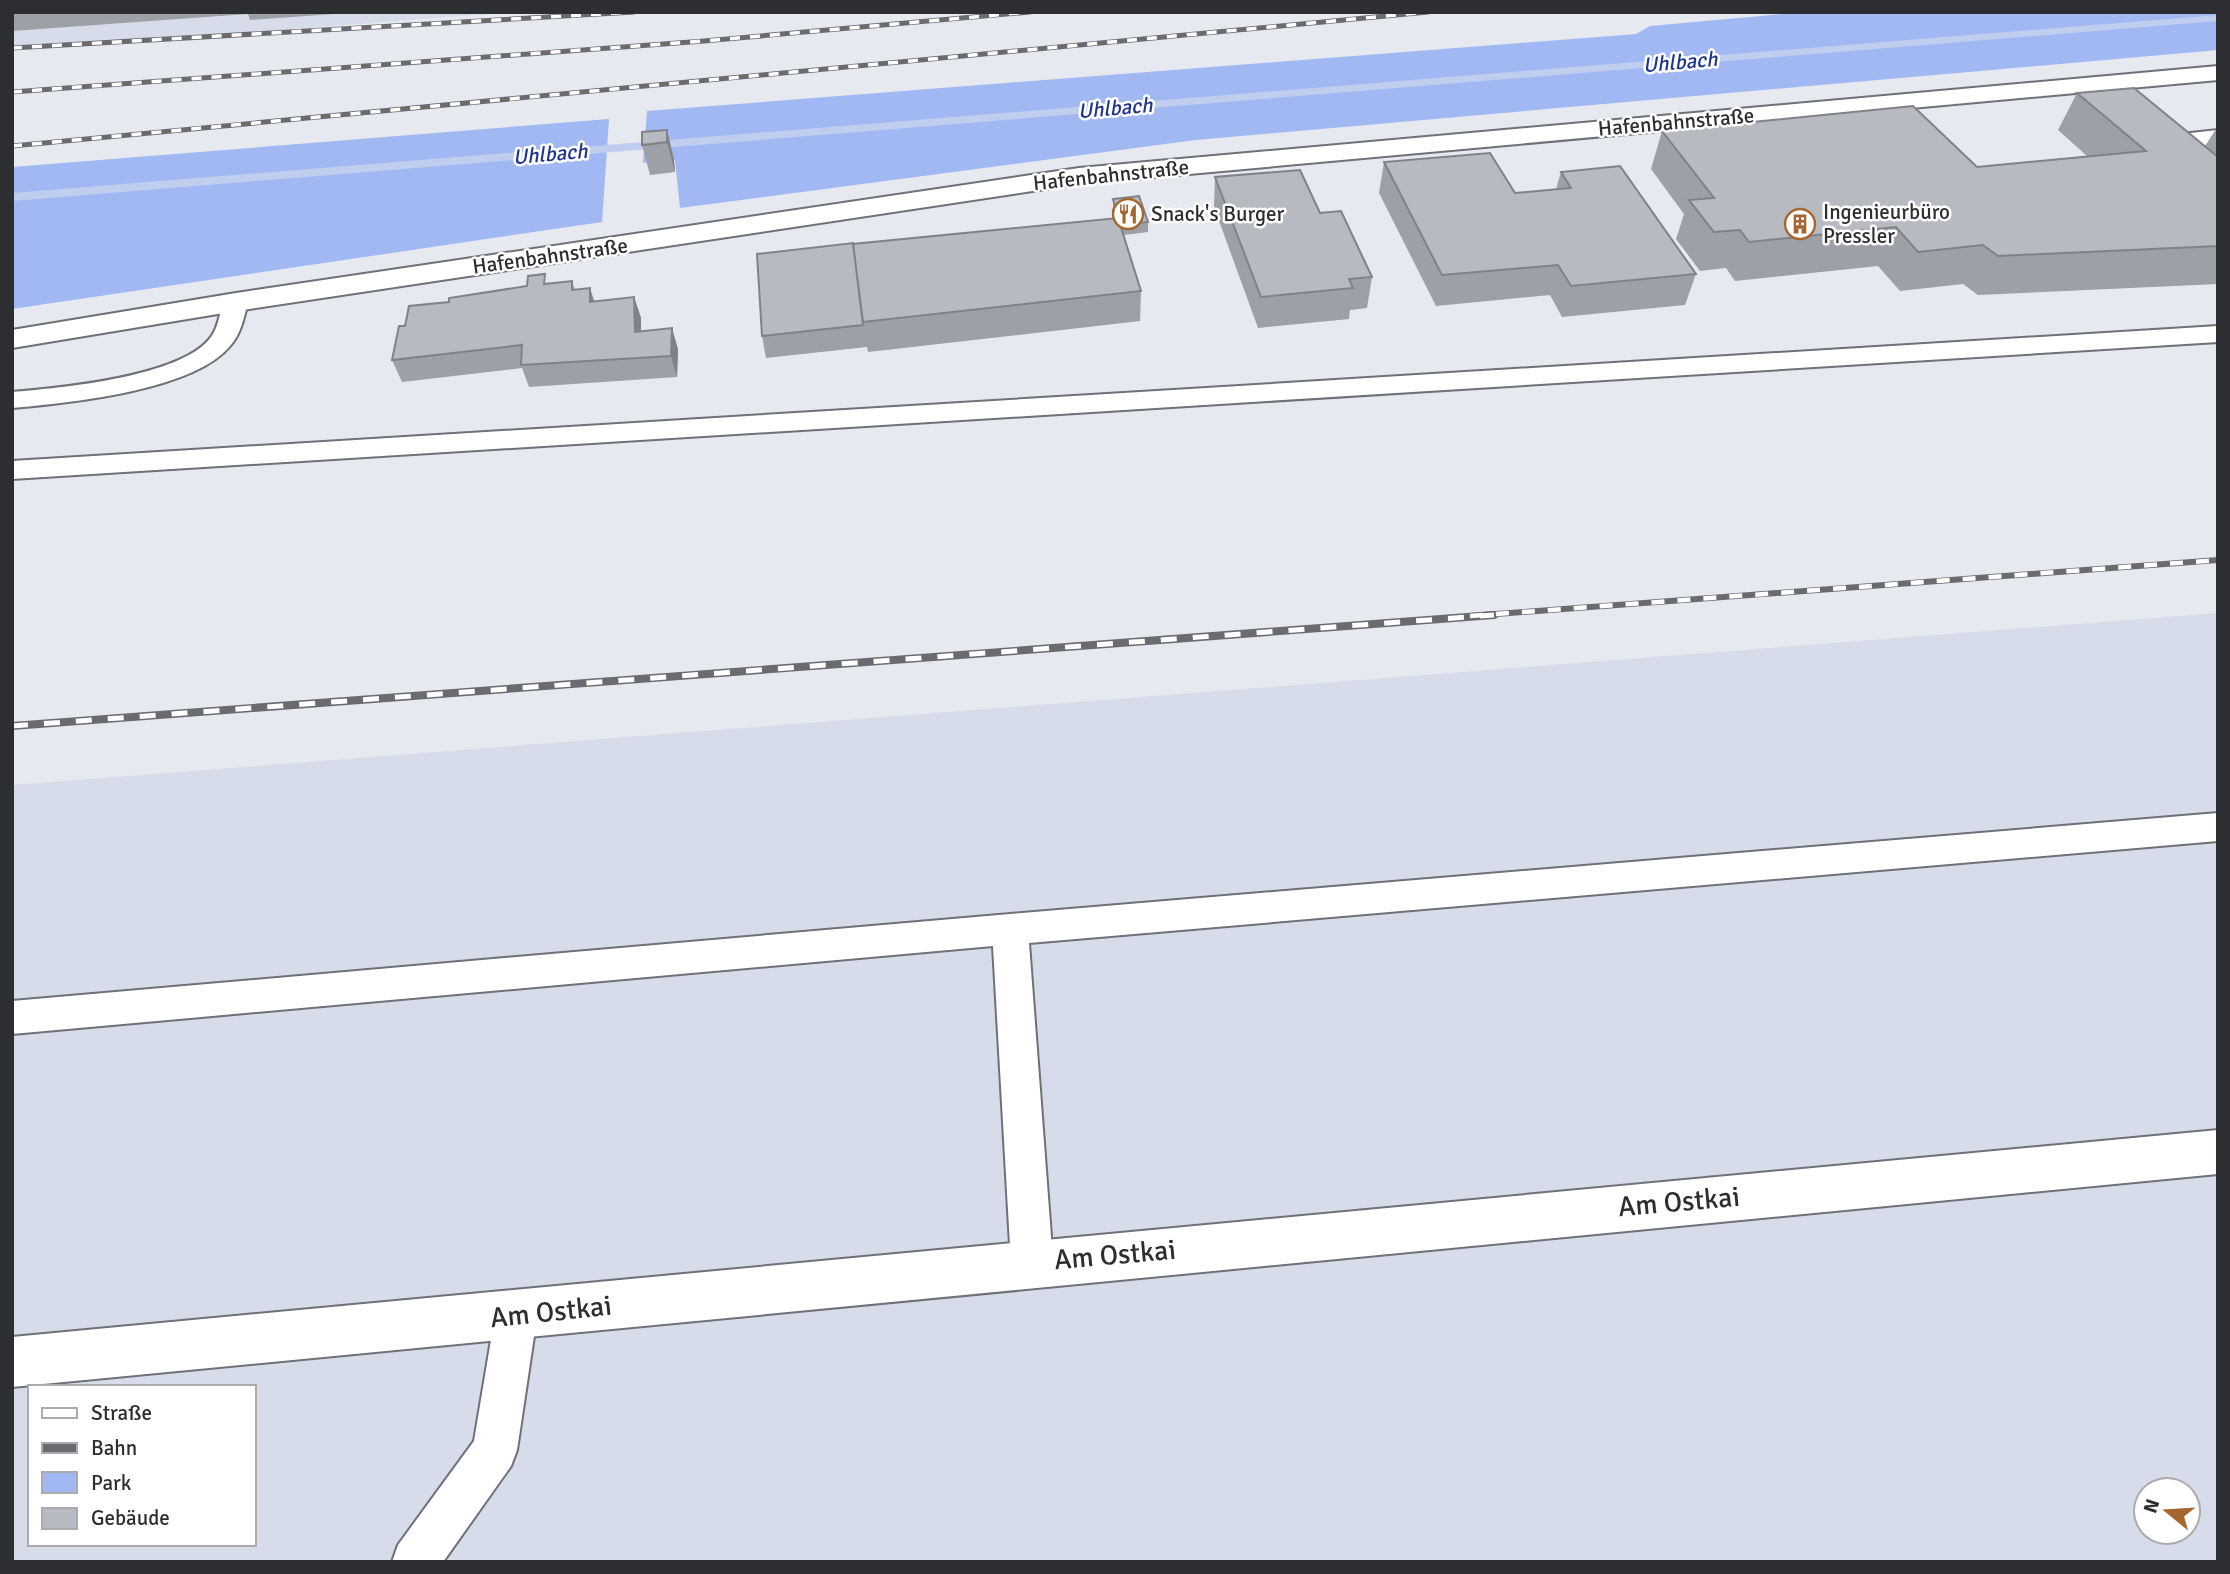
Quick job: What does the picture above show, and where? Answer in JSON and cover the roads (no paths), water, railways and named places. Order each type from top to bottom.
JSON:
[{"type":"main road","name":"Hafenbahnstraße","points":[[12,339],[236,302],[1079,176],[2218,73]]},
{"type":"main road","name":"Am Ostkai","points":[[12,1362],[2218,1152]]},
{"type":"lane","points":[[2112,82],[2135,102]]},
{"type":"lane","points":[[2162,125],[2199,156]]},
{"type":"lane","points":[[2180,140],[2218,136]]},
{"type":"lane","points":[[12,400],[152,379],[195,361],[221,342],[236,302]]},
{"type":"lane","points":[[12,470],[2218,334]]},
{"type":"lane","points":[[12,1018],[1010,929],[2218,827]]},
{"type":"lane","points":[[1010,929],[1032,1263]]},
{"type":"lane","points":[[415,1562],[495,1450],[516,1316]]},
{"type":"waterway","name":"Uhlbach","points":[[12,197],[2218,18]]},
{"type":"railway","points":[[12,48],[634,12]]},
{"type":"railway","points":[[12,92],[704,41],[1030,12]]},
{"type":"railway","points":[[12,146],[1428,12]]},
{"type":"railway","points":[[1470,616],[2218,560]]},
{"type":"railway","points":[[12,726],[1494,615]]},
{"type":"place","name":"Snack's Burger","points":[[1128,214]]},
{"type":"place","name":"Ingenieurbüro Pressler","points":[[1800,224]]}]
